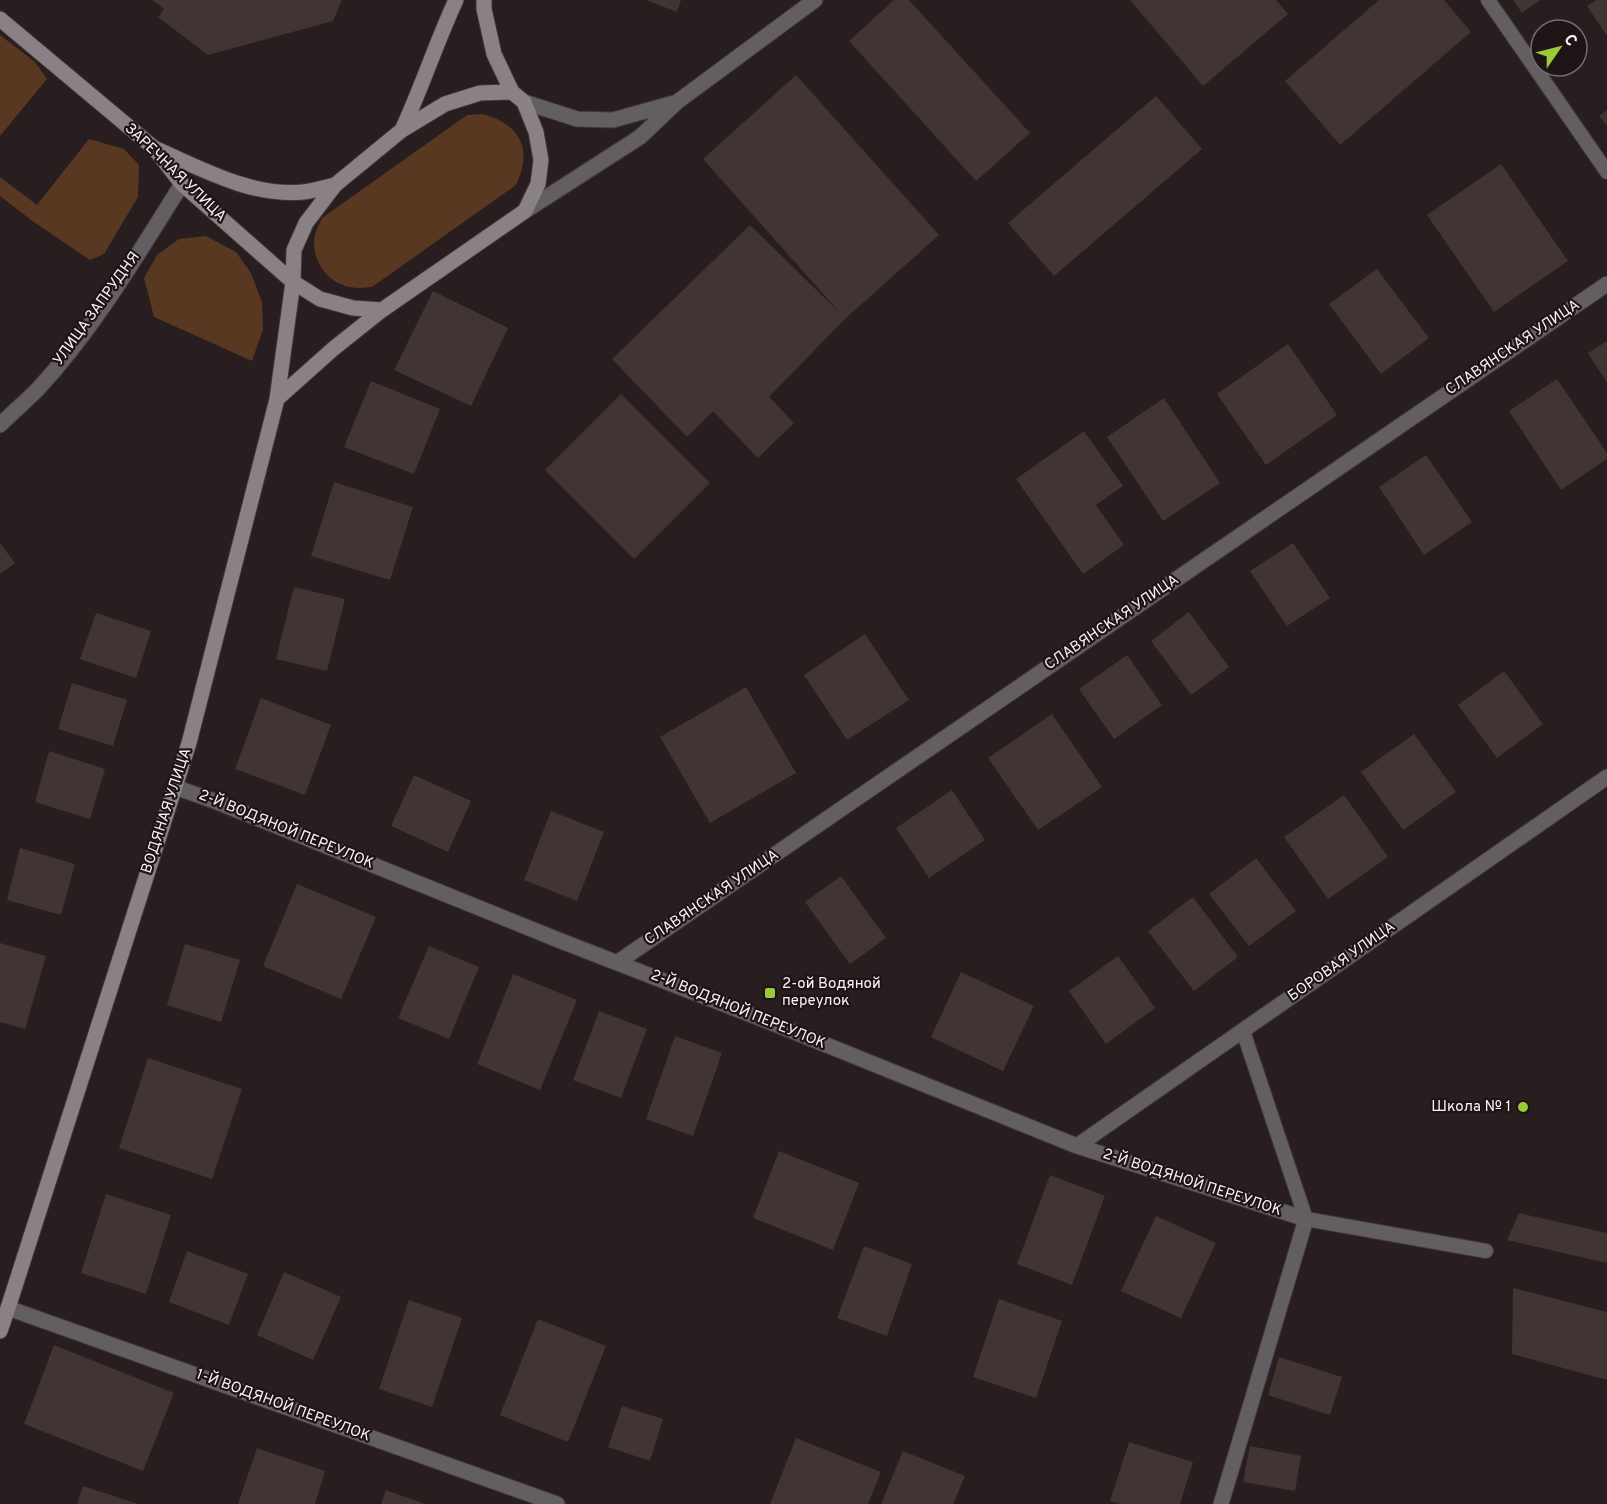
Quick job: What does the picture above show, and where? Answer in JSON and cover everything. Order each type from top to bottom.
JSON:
[{"type":"street","points":[[402,130],[456,0]]},
{"type":"street","points":[[484,0],[494,54],[536,132],[541,160],[538,184],[525,212]]},
{"type":"street","points":[[277,399],[333,349],[382,310],[640,137],[677,102],[815,0]]},
{"type":"street","name":"ЗАРЕЧНАЯ УЛИЦА","points":[[0,20],[154,148],[182,184],[293,282],[320,299],[353,308],[382,310]]},
{"type":"street","points":[[154,148],[233,182],[268,191],[303,192],[335,185],[402,130],[445,104],[480,93],[518,97],[577,119],[613,120],[677,102]]},
{"type":"street","name":"УЛИЦА ЗАПРУДНЯ","points":[[0,425],[36,390],[74,346],[123,277],[182,184]]},
{"type":"street","name":"ВОДЯНАЯ УЛИЦА","points":[[0,1330],[189,743],[277,399],[293,282],[294,250],[306,223],[335,185]]},
{"type":"street","name":"СЛАВЯНСКАЯ УЛИЦА","points":[[618,962],[1607,284]]},
{"type":"street","name":"БОРОВАЯ УЛИЦА","points":[[1077,1146],[1607,777]]},
{"type":"street","name":"2-Й ВОДЯНОЙ ПЕРЕУЛОК","points":[[175,787],[1077,1146],[1306,1219]]},
{"type":"street","points":[[1221,1504],[1306,1219]]},
{"type":"street","name":"1-Й ВОДЯНОЙ ПЕРЕУЛОК","points":[[8,1308],[557,1504]]},
{"type":"lane","points":[[1488,0],[1607,172]]},
{"type":"lane","points":[[1243,1031],[1306,1219],[1486,1251]]},
{"type":"shaded area","points":[[0,35],[35,62],[47,79],[0,136]]},
{"type":"shaded area","points":[[483,114],[507,125],[520,140],[523,161],[516,185],[372,287],[347,286],[329,277],[319,263],[314,247],[316,231],[322,218],[467,115]]},
{"type":"shaded area","points":[[89,139],[124,149],[139,165],[138,197],[104,254],[90,260],[0,196],[0,177],[37,205]]},
{"type":"shaded area","points":[[206,236],[236,252],[251,273],[262,302],[263,329],[252,361],[154,317],[144,278],[157,255],[179,239]]},
{"type":"building","points":[[152,0],[342,0],[333,21],[208,55],[158,17],[164,9]]},
{"type":"building","points":[[646,0],[681,0],[677,12]]},
{"type":"building","points":[[894,0],[909,0],[1030,133],[976,181],[849,41]]},
{"type":"building","points":[[1130,0],[1276,0],[1288,14],[1203,86]]},
{"type":"building","points":[[1379,0],[1444,0],[1471,32],[1340,145],[1285,81]]},
{"type":"building","points":[[1513,0],[1540,0],[1522,13]]},
{"type":"building","points":[[1596,0],[1607,0],[1607,36],[1587,6]]},
{"type":"building","points":[[796,75],[939,235],[845,319],[769,397],[794,423],[758,458],[713,411],[687,437],[612,359],[750,225],[841,314],[703,159]]},
{"type":"building","points":[[1156,96],[1202,149],[1054,276],[1008,223]]},
{"type":"building","points":[[1607,110],[1607,126],[1599,116]]},
{"type":"building","points":[[1501,164],[1568,261],[1494,312],[1427,215]]},
{"type":"building","points":[[1377,269],[1429,338],[1381,374],[1329,304]]},
{"type":"building","points":[[433,291],[508,328],[471,406],[394,370]]},
{"type":"building","points":[[1607,341],[1607,383],[1588,353]]},
{"type":"building","points":[[1288,344],[1337,415],[1266,465],[1217,394]]},
{"type":"building","points":[[1557,379],[1607,453],[1607,459],[1561,490],[1509,411]]},
{"type":"building","points":[[371,381],[440,409],[414,474],[344,447]]},
{"type":"building","points":[[621,394],[710,483],[634,559],[545,470]]},
{"type":"building","points":[[1164,398],[1220,483],[1163,521],[1107,437]]},
{"type":"building","points":[[1084,431],[1123,486],[1096,505],[1124,545],[1083,574],[1016,479]]},
{"type":"building","points":[[1426,455],[1472,522],[1424,555],[1379,487]]},
{"type":"building","points":[[334,482],[413,507],[390,580],[311,556]]},
{"type":"building","points":[[0,543],[15,563],[0,574]]},
{"type":"building","points":[[1293,543],[1330,598],[1287,626],[1250,571]]},
{"type":"building","points":[[294,587],[345,599],[327,671],[276,659]]},
{"type":"building","points":[[1189,612],[1229,667],[1191,695],[1151,641]]},
{"type":"building","points":[[96,613],[151,631],[136,678],[80,659]]},
{"type":"building","points":[[865,634],[909,700],[847,740],[804,675]]},
{"type":"building","points":[[1127,655],[1162,705],[1114,739],[1079,689]]},
{"type":"building","points":[[1504,671],[1543,724],[1497,758],[1458,705]]},
{"type":"building","points":[[72,683],[127,700],[113,746],[58,729]]},
{"type":"building","points":[[746,687],[796,773],[710,823],[660,737]]},
{"type":"building","points":[[261,698],[331,725],[305,795],[235,769]]},
{"type":"building","points":[[1052,714],[1102,787],[1038,830],[988,758]]},
{"type":"building","points":[[1414,734],[1456,792],[1403,830],[1361,772]]},
{"type":"building","points":[[49,751],[105,769],[90,819],[35,802]]},
{"type":"building","points":[[414,775],[471,801],[448,852],[391,826]]},
{"type":"building","points":[[952,790],[985,840],[929,878],[896,828]]},
{"type":"building","points":[[1344,795],[1388,857],[1328,899],[1284,837]]},
{"type":"building","points":[[551,811],[604,832],[577,901],[524,880]]},
{"type":"building","points":[[20,848],[75,864],[61,915],[7,900]]},
{"type":"building","points":[[1256,858],[1296,911],[1249,946],[1209,894]]},
{"type":"building","points":[[841,876],[886,938],[850,964],[805,902]]},
{"type":"building","points":[[297,884],[376,917],[341,999],[263,966]]},
{"type":"building","points":[[1193,897],[1238,957],[1194,991],[1148,931]]},
{"type":"building","points":[[0,943],[46,956],[25,1029],[0,1022]]},
{"type":"building","points":[[185,944],[240,960],[221,1022],[167,1005]]},
{"type":"building","points":[[429,946],[479,967],[449,1039],[398,1018]]},
{"type":"building","points":[[1118,956],[1155,1008],[1106,1044],[1069,991]]},
{"type":"building","points":[[961,972],[1034,1006],[1003,1071],[931,1037]]},
{"type":"building","points":[[513,974],[577,1000],[540,1090],[477,1064]]},
{"type":"building","points":[[599,1011],[647,1029],[621,1098],[573,1080]]},
{"type":"building","points":[[675,1036],[722,1053],[693,1136],[646,1119]]},
{"type":"building","points":[[148,1058],[242,1089],[212,1179],[119,1148]]},
{"type":"building","points":[[779,1151],[859,1183],[833,1250],[753,1218]]},
{"type":"building","points":[[1050,1175],[1105,1196],[1072,1285],[1017,1264]]},
{"type":"building","points":[[106,1194],[171,1215],[146,1294],[81,1273]]},
{"type":"building","points":[[1519,1213],[1607,1233],[1607,1263],[1507,1240]]},
{"type":"building","points":[[1156,1216],[1216,1243],[1181,1318],[1121,1291]]},
{"type":"building","points":[[864,1246],[912,1264],[887,1336],[837,1318]]},
{"type":"building","points":[[187,1251],[248,1274],[229,1325],[169,1302]]},
{"type":"building","points":[[284,1272],[341,1297],[313,1360],[257,1335]]},
{"type":"building","points":[[1513,1288],[1607,1312],[1607,1380],[1512,1354]]},
{"type":"building","points":[[999,1299],[1062,1321],[1036,1398],[973,1377]]},
{"type":"building","points":[[409,1300],[462,1318],[432,1407],[379,1389]]},
{"type":"building","points":[[538,1319],[606,1346],[568,1442],[500,1415]]},
{"type":"building","points":[[54,1345],[174,1393],[143,1471],[24,1424]]},
{"type":"building","points":[[1279,1357],[1342,1377],[1330,1415],[1268,1395]]},
{"type":"building","points":[[622,1406],[663,1419],[650,1461],[608,1447]]},
{"type":"building","points":[[796,1438],[881,1472],[868,1504],[770,1504]]},
{"type":"building","points":[[1129,1442],[1193,1462],[1180,1504],[1120,1504],[1110,1501]]},
{"type":"building","points":[[1250,1446],[1301,1456],[1295,1491],[1243,1482]]},
{"type":"building","points":[[257,1448],[325,1471],[315,1504],[238,1504]]},
{"type":"building","points":[[903,1451],[965,1476],[953,1504],[881,1504]]},
{"type":"building","points":[[83,1486],[138,1504],[77,1504]]},
{"type":"building","points":[[386,1490],[425,1504],[381,1504]]},
{"type":"place","name":"2-ой Водяной переулок","points":[[770,993]]},
{"type":"place","name":"Школа № 1","points":[[1523,1107]]}]
